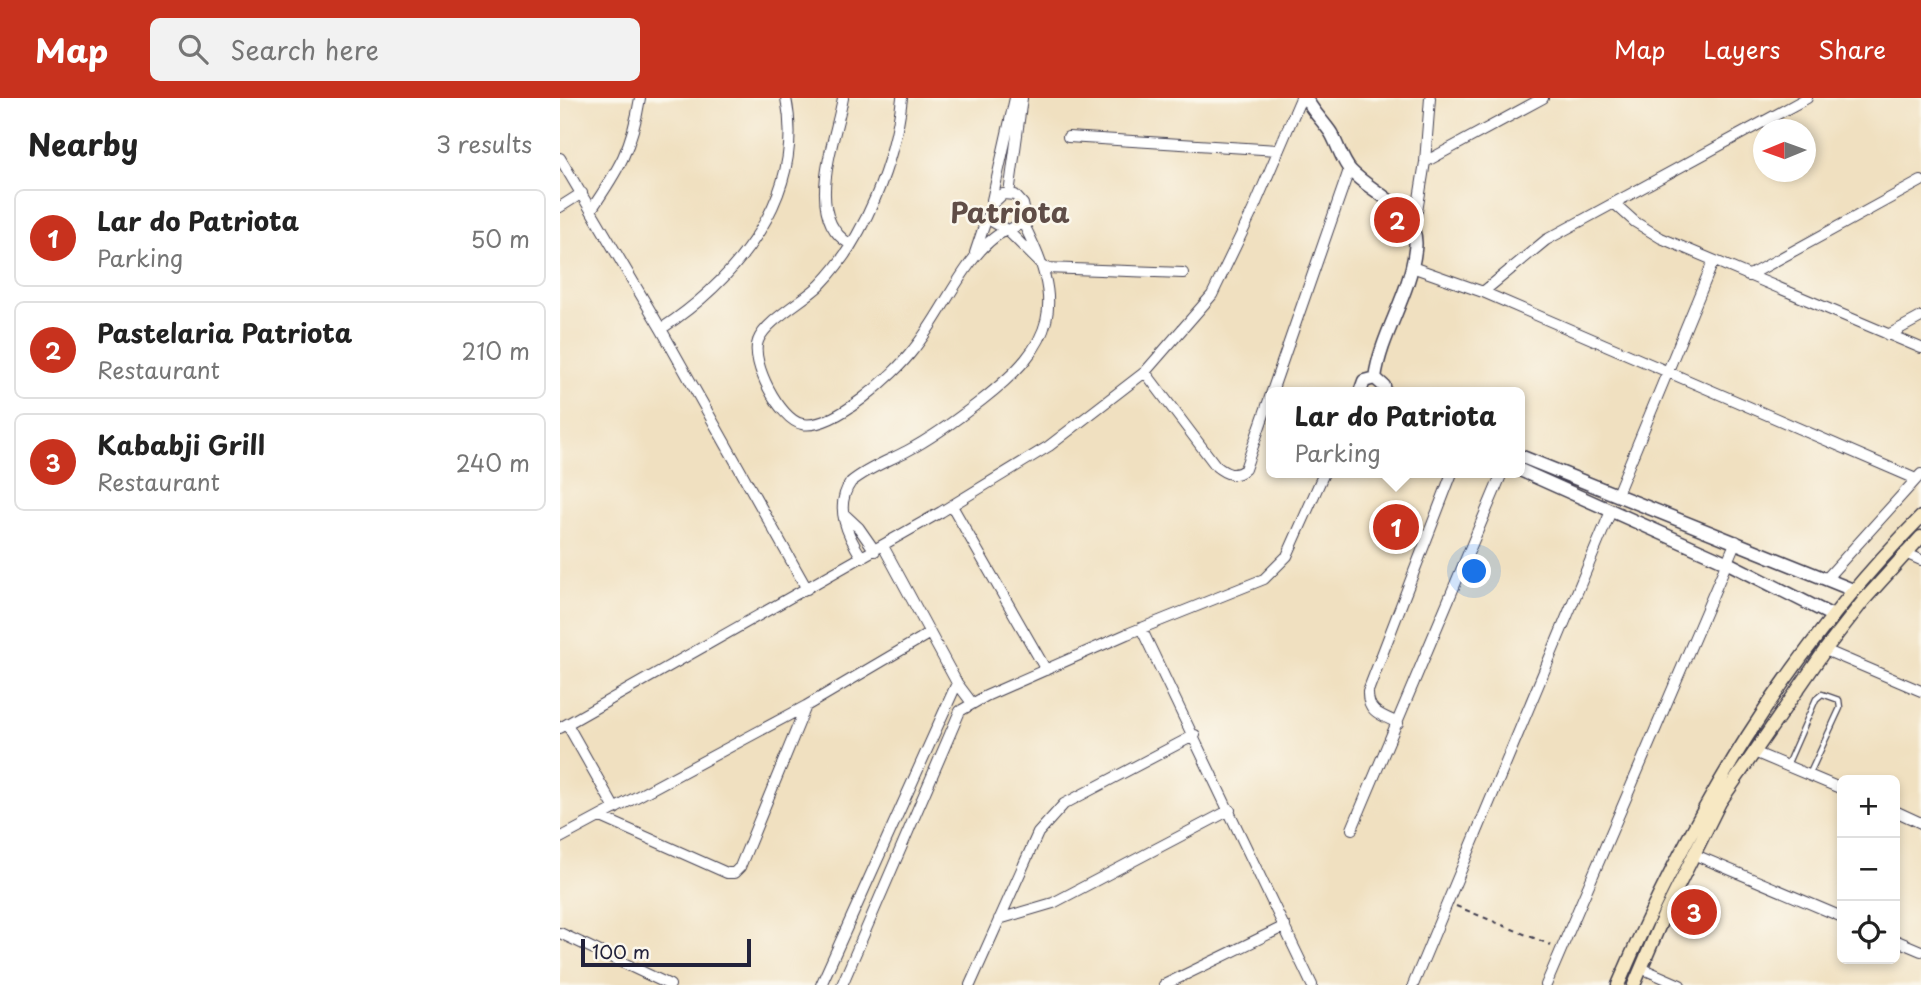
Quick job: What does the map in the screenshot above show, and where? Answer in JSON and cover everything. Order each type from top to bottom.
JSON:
[{"type":"main road","points":[[1618,985],[1660,890],[1725,768],[1764,707],[1831,615],[1921,517]]},
{"type":"main road","points":[[1633,985],[1720,802],[1825,650],[1921,537]]},
{"type":"street","points":[[591,210],[616,173],[634,135],[640,98]]},
{"type":"street","points":[[661,329],[714,290],[750,247],[765,223],[785,169],[789,142],[786,98]]},
{"type":"street","points":[[843,98],[824,191],[825,214],[831,229],[850,244]]},
{"type":"street","points":[[902,98],[895,145],[887,169],[850,244],[820,285],[771,325],[758,340],[757,363],[789,418],[800,424],[828,421],[869,392],[912,352],[972,260],[990,208],[1014,98]]},
{"type":"street","points":[[1009,194],[1022,98]]},
{"type":"street","points":[[615,810],[564,726],[952,506],[1049,446],[1145,372],[1212,295],[1303,98],[1330,132],[1349,170],[1402,211],[1414,231]]},
{"type":"street","points":[[1375,378],[1378,355],[1416,250],[1414,231],[1425,162],[1430,98]]},
{"type":"street","points":[[1425,162],[1543,98]]},
{"type":"street","points":[[1483,292],[1546,240],[1807,98]]},
{"type":"street","points":[[1068,137],[1278,150]]},
{"type":"street","points":[[560,158],[661,329],[807,589]]},
{"type":"street","points":[[1274,387],[1349,170]]},
{"type":"street","points":[[1748,276],[1921,181]]},
{"type":"street","points":[[560,207],[582,193]]},
{"type":"street","points":[[990,208],[998,197],[1009,194]]},
{"type":"street","points":[[862,558],[847,535],[844,514],[844,496],[857,477],[908,451],[958,419],[1017,372],[1032,355],[1047,315],[1049,294],[1045,268],[1023,221],[1023,204],[1009,194]]},
{"type":"street","points":[[1615,204],[1646,229],[1713,262],[1921,348]]},
{"type":"street","points":[[990,208],[996,226],[1007,230],[1045,268],[1183,273]]},
{"type":"street","points":[[972,260],[1007,230],[1023,221]]},
{"type":"street","points":[[1617,494],[1713,262]]},
{"type":"street","points":[[1412,267],[1483,292],[1918,477],[1826,579]]},
{"type":"street","points":[[1888,335],[1921,317]]},
{"type":"street","points":[[1145,372],[1216,466],[1231,475],[1239,474],[1245,469],[1266,409]]},
{"type":"street","points":[[1362,387],[1364,381],[1375,378],[1383,387]]},
{"type":"street","points":[[1525,458],[1853,590]]},
{"type":"street","points":[[1525,472],[1726,562],[1831,615]]},
{"type":"street","points":[[842,985],[960,712],[972,703],[1141,628],[1264,579],[1278,569],[1295,542],[1322,478]]},
{"type":"street","points":[[1398,723],[1374,712],[1367,702],[1368,691],[1450,478]]},
{"type":"street","points":[[1352,829],[1500,478]]},
{"type":"street","points":[[952,506],[1046,670]]},
{"type":"street","points":[[1413,985],[1611,511]]},
{"type":"street","points":[[844,514],[879,548],[957,683],[972,703]]},
{"type":"street","points":[[1546,985],[1736,541]]},
{"type":"street","points":[[1905,554],[1921,560]]},
{"type":"street","points":[[1141,628],[1195,735],[1312,985]]},
{"type":"street","points":[[560,838],[806,706],[930,633]]},
{"type":"street","points":[[1825,650],[1921,691]]},
{"type":"street","points":[[821,985],[957,683]]},
{"type":"street","points":[[601,817],[727,873],[734,873],[740,867],[806,706]]},
{"type":"street","points":[[970,985],[1038,833],[1057,811],[1195,735]]},
{"type":"street","points":[[1754,752],[1837,787]]},
{"type":"street","points":[[999,919],[1053,903],[1230,810]]},
{"type":"street","points":[[1900,813],[1921,823]]},
{"type":"street","points":[[1693,854],[1837,915]]},
{"type":"street","points":[[1164,985],[1285,926]]},
{"type":"street","points":[[560,933],[670,985]]},
{"type":"street","points":[[1900,942],[1921,951]]},
{"type":"street","points":[[1641,968],[1680,985]]},
{"type":"lane","points":[[1787,765],[1819,695],[1839,700],[1840,708],[1810,774]]},
{"type":"path","points":[[1449,903],[1561,949]]},
{"type":"place","name":"Pastelaria Patriota","points":[[1397,220]]},
{"type":"place","name":"Lar do Patriota","points":[[1396,527]]},
{"type":"place","name":"Kababji Grill","points":[[1694,912]]},
{"type":"district","name":"Patriota","points":[[1010,213]]}]
